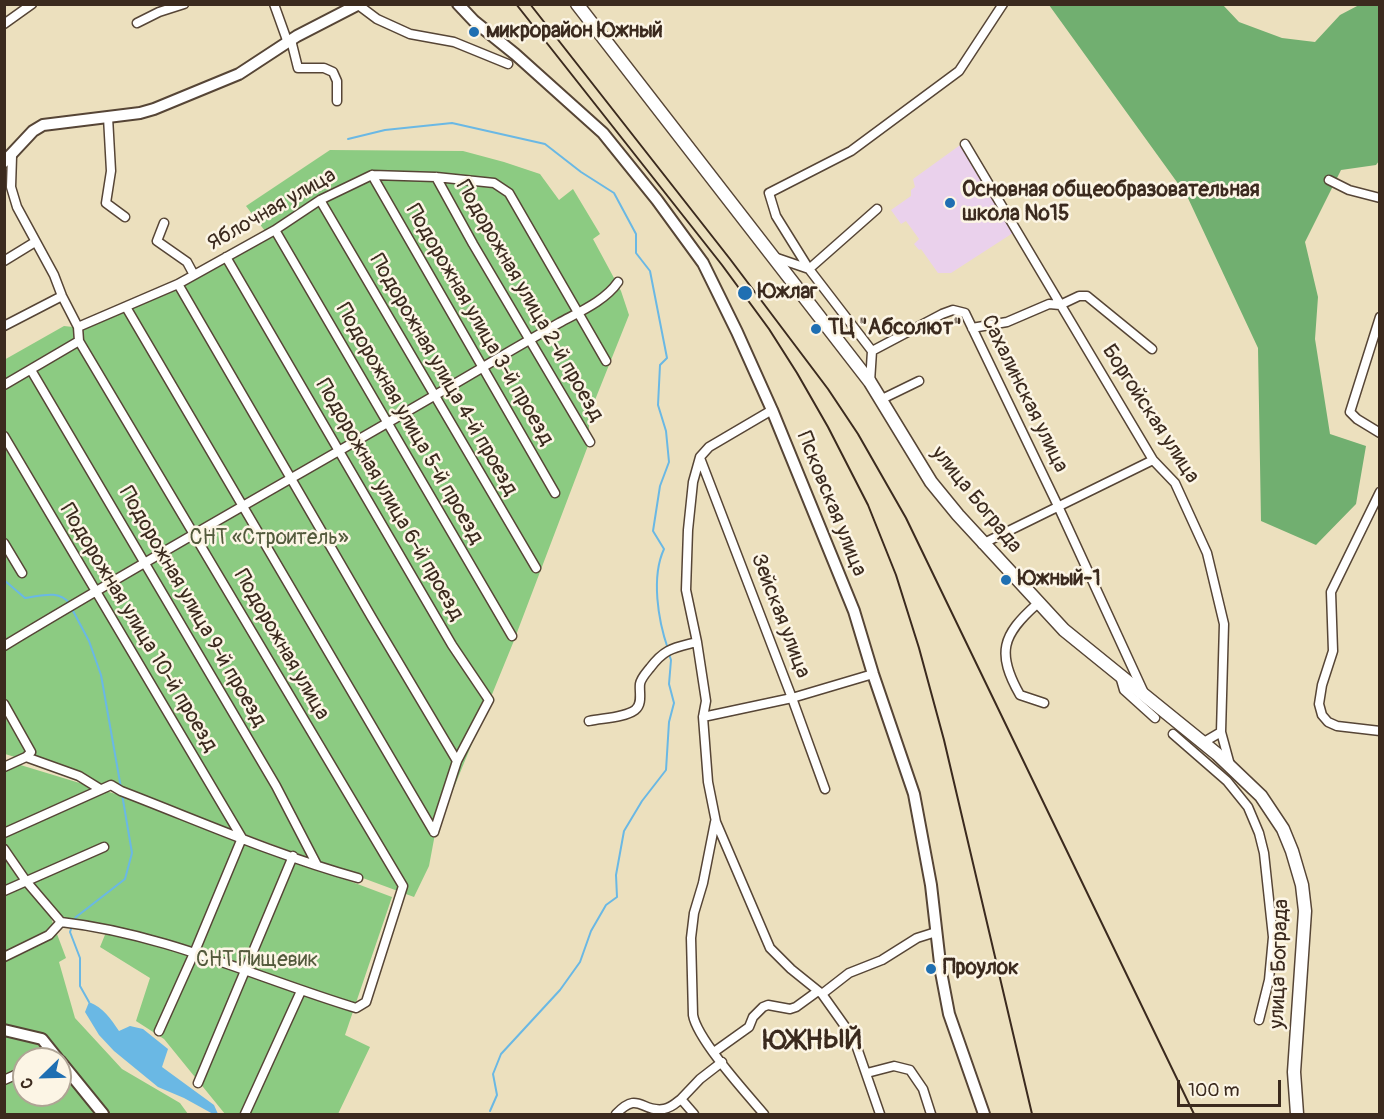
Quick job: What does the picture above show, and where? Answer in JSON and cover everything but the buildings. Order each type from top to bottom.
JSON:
[{"type":"main road","name":"улица Бограда","points":[[577,4],[870,382],[932,482],[982,543],[1037,604],[1064,630],[1230,765],[1261,796],[1283,829],[1298,867],[1305,924],[1294,1072],[1297,1114]]},
{"type":"street","points":[[4,24],[32,4]]},
{"type":"street","points":[[137,23],[159,12],[184,4]]},
{"type":"street","points":[[274,4],[298,68],[324,68],[333,72],[337,81],[337,100]]},
{"type":"street","name":"Псковская улица","points":[[458,4],[474,21],[515,54],[603,134],[657,200],[703,263],[771,410],[854,611],[914,794],[931,885],[941,972],[949,1014],[984,1114]]},
{"type":"street","points":[[870,382],[872,351],[809,269],[776,216],[769,193],[850,152],[959,71],[1004,4]]},
{"type":"street","points":[[78,327],[54,275],[17,207],[11,188],[8,159],[33,131],[43,125],[140,113],[239,74],[289,41],[358,5],[376,19],[410,34],[454,42],[508,64]]},
{"type":"street","points":[[108,117],[111,171],[106,203],[125,217]]},
{"type":"street","name":"Боргойская улица","points":[[965,144],[1153,460],[1176,483],[1207,553],[1224,624],[1221,732],[1230,765]]},
{"type":"street","name":"Яблочная улица","points":[[78,327],[178,284],[275,230],[320,200],[372,175],[436,177],[494,183],[509,193],[578,312]]},
{"type":"street","name":"Подорожная улица 3-й проезд","points":[[372,175],[555,493]]},
{"type":"street","name":"Подорожная улица 2-й проезд","points":[[436,177],[590,442]]},
{"type":"street","points":[[1329,180],[1349,190],[1380,198]]},
{"type":"street","name":"Подорожная улица 4-й проезд","points":[[320,200],[536,568]]},
{"type":"street","points":[[809,269],[877,209]]},
{"type":"street","points":[[164,223],[158,241],[187,262],[194,275]]},
{"type":"street","name":"Подорожная улица 5-й проезд","points":[[275,230],[512,636]]},
{"type":"street","points":[[4,261],[35,242]]},
{"type":"street","name":"Подорожная улица 6-й проезд","points":[[226,257],[452,645],[489,700],[457,761]]},
{"type":"street","points":[[774,257],[809,269]]},
{"type":"street","points":[[4,646],[578,312],[612,291],[618,282]]},
{"type":"street","points":[[126,307],[434,832],[457,761],[178,284]]},
{"type":"street","points":[[4,326],[62,296]]},
{"type":"street","points":[[972,328],[1007,322],[1049,304],[1060,305],[1079,296],[1087,296],[1152,349]]},
{"type":"street","name":"Сахалинская улица","points":[[872,351],[952,310],[965,313],[1146,696]]},
{"type":"street","points":[[578,312],[606,361]]},
{"type":"street","points":[[1380,317],[1350,412],[1380,433]]},
{"type":"street","name":"Подорожная улица","points":[[78,327],[79,341],[403,886],[366,1002],[356,1008],[301,991]]},
{"type":"street","points":[[4,385],[79,341]]},
{"type":"street","name":"Подорожная улица 9-й проезд","points":[[31,370],[276,786],[317,865]]},
{"type":"street","points":[[882,399],[919,381]]},
{"type":"street","points":[[771,410],[709,447],[700,457],[693,482],[688,530],[686,590],[706,701],[703,717],[708,782],[716,822],[770,948],[791,969],[820,992],[854,1039],[880,1114]]},
{"type":"street","name":"Подорожная улица 10-й проезд","points":[[4,436],[242,838]]},
{"type":"street","name":"Зейская улица","points":[[700,457],[825,789]]},
{"type":"street","points":[[982,543],[1153,460]]},
{"type":"street","points":[[1380,492],[1331,592],[1333,651],[1322,685],[1319,704],[1322,715],[1336,726],[1380,731]]},
{"type":"street","points":[[4,543],[22,573]]},
{"type":"street","points":[[1037,604],[1010,632],[1004,653],[1007,668],[1020,695],[1044,703]]},
{"type":"street","points":[[589,721],[635,710],[639,703],[640,683],[660,654],[674,647],[697,642]]},
{"type":"street","points":[[703,717],[792,698],[873,674]]},
{"type":"street","points":[[1120,676],[1124,690],[1155,718]]},
{"type":"street","points":[[4,704],[31,752],[26,757],[4,767]]},
{"type":"street","points":[[1203,742],[1221,732]]},
{"type":"street","points":[[1173,734],[1227,781],[1246,804],[1259,833],[1264,853],[1273,937],[1272,961],[1259,1020]]},
{"type":"street","points":[[26,757],[79,776],[100,789]]},
{"type":"street","points":[[4,833],[111,785],[121,791],[242,838],[358,878]]},
{"type":"street","points":[[1246,804],[1261,796]]},
{"type":"street","points":[[716,822],[694,913],[691,938],[694,1020],[714,1052],[764,1114]]},
{"type":"street","points":[[159,1031],[242,838]]},
{"type":"street","points":[[4,891],[104,847]]},
{"type":"street","points":[[4,849],[26,881],[61,922],[143,937],[195,951],[301,991],[245,1114]]},
{"type":"street","points":[[198,1083],[293,856]]},
{"type":"street","points":[[4,957],[49,935],[61,922]]},
{"type":"street","points":[[714,1052],[749,1027],[753,1017],[763,1007],[768,1005],[790,1009],[796,1007],[849,973],[882,960],[917,938],[936,932]]},
{"type":"street","points":[[4,1030],[42,1039],[48,1047]]},
{"type":"street","points":[[616,1114],[632,1102],[665,1109],[681,1099],[700,1079],[722,1062]]},
{"type":"street","points":[[867,1073],[894,1066],[910,1070],[923,1089],[931,1114]]},
{"type":"street","points":[[72,1076],[103,1114]]},
{"type":"street","points":[[681,1099],[694,1114]]},
{"type":"shaded area","name":"Основная общеобразовательная школа №15","points":[[963,143],[1016,231],[951,273],[938,273],[921,249],[919,250],[914,244],[919,239],[906,221],[901,224],[891,210],[911,196],[911,190],[915,187],[913,179]]},
{"type":"green space","points":[[1049,5],[1223,5],[1239,22],[1282,38],[1315,42],[1340,15],[1359,5],[1379,5],[1379,161],[1376,165],[1341,170],[1305,242],[1318,297],[1315,339],[1330,434],[1366,446],[1356,504],[1316,545],[1261,521],[1258,348],[1187,196]]},
{"type":"green space","name":"СНТ «Строитель»","points":[[330,150],[463,151],[540,174],[559,200],[573,189],[600,234],[593,239],[621,291],[629,315],[589,415],[589,443],[513,643],[435,834],[429,866],[414,897],[139,795],[5,754],[4,360],[64,326],[82,328],[173,291],[268,235],[246,206]]},
{"type":"green space","name":"СНТ Пищевик","points":[[4,760],[129,798],[392,897],[345,1035],[370,1047],[338,1114],[225,1114],[164,1039],[136,1021],[150,978],[100,947],[109,925],[51,918],[66,958],[59,962],[75,1018],[122,1069],[180,1103],[188,1114],[5,1114]]},
{"type":"water","points":[[89,1002],[103,1010],[119,1031],[130,1026],[143,1029],[168,1049],[162,1067],[214,1105],[218,1114],[213,1114],[158,1087],[114,1051],[99,1035],[85,1012]]},
{"type":"waterway","points":[[348,139],[385,130],[452,123],[545,144],[581,172],[614,193],[636,234],[636,253],[650,271],[667,358],[660,365],[658,405],[666,431],[669,462],[660,486],[653,531],[664,549],[658,572],[657,599],[668,649]]},
{"type":"waterway","points":[[4,580],[25,598],[55,595],[61,596],[70,604]]},
{"type":"waterway","points":[[72,609],[89,641],[101,675],[121,788]]},
{"type":"waterway","points":[[490,1111],[497,1095],[493,1074],[501,1054],[560,990],[580,962],[591,931],[606,905],[617,897],[616,875],[624,831],[642,801],[666,770],[669,722],[674,703],[669,684],[671,660],[669,654]]},
{"type":"waterway","points":[[74,920],[125,879],[132,853],[122,794]]},
{"type":"waterway","points":[[72,926],[70,932],[80,958],[80,986],[89,1002]]},
{"type":"railway","points":[[516,4],[722,265],[769,329],[828,427],[868,505],[896,575],[944,740],[1032,1114]]},
{"type":"railway","points":[[530,4],[730,259],[828,389],[858,434],[906,518],[1194,1114]]},
{"type":"place","name":"микрорайон Южный","points":[[474,32]]},
{"type":"place","name":"Основная общеобразовательная школа №15","points":[[950,203]]},
{"type":"place","name":"Южлаг","points":[[745,293]]},
{"type":"place","name":"ТЦ \"Абсолют\"","points":[[816,329]]},
{"type":"place","name":"Южный-1","points":[[1006,580]]},
{"type":"place","name":"Проулок","points":[[931,969]]},
{"type":"district","name":"ЮЖНЫЙ","points":[[813,1042]]}]
